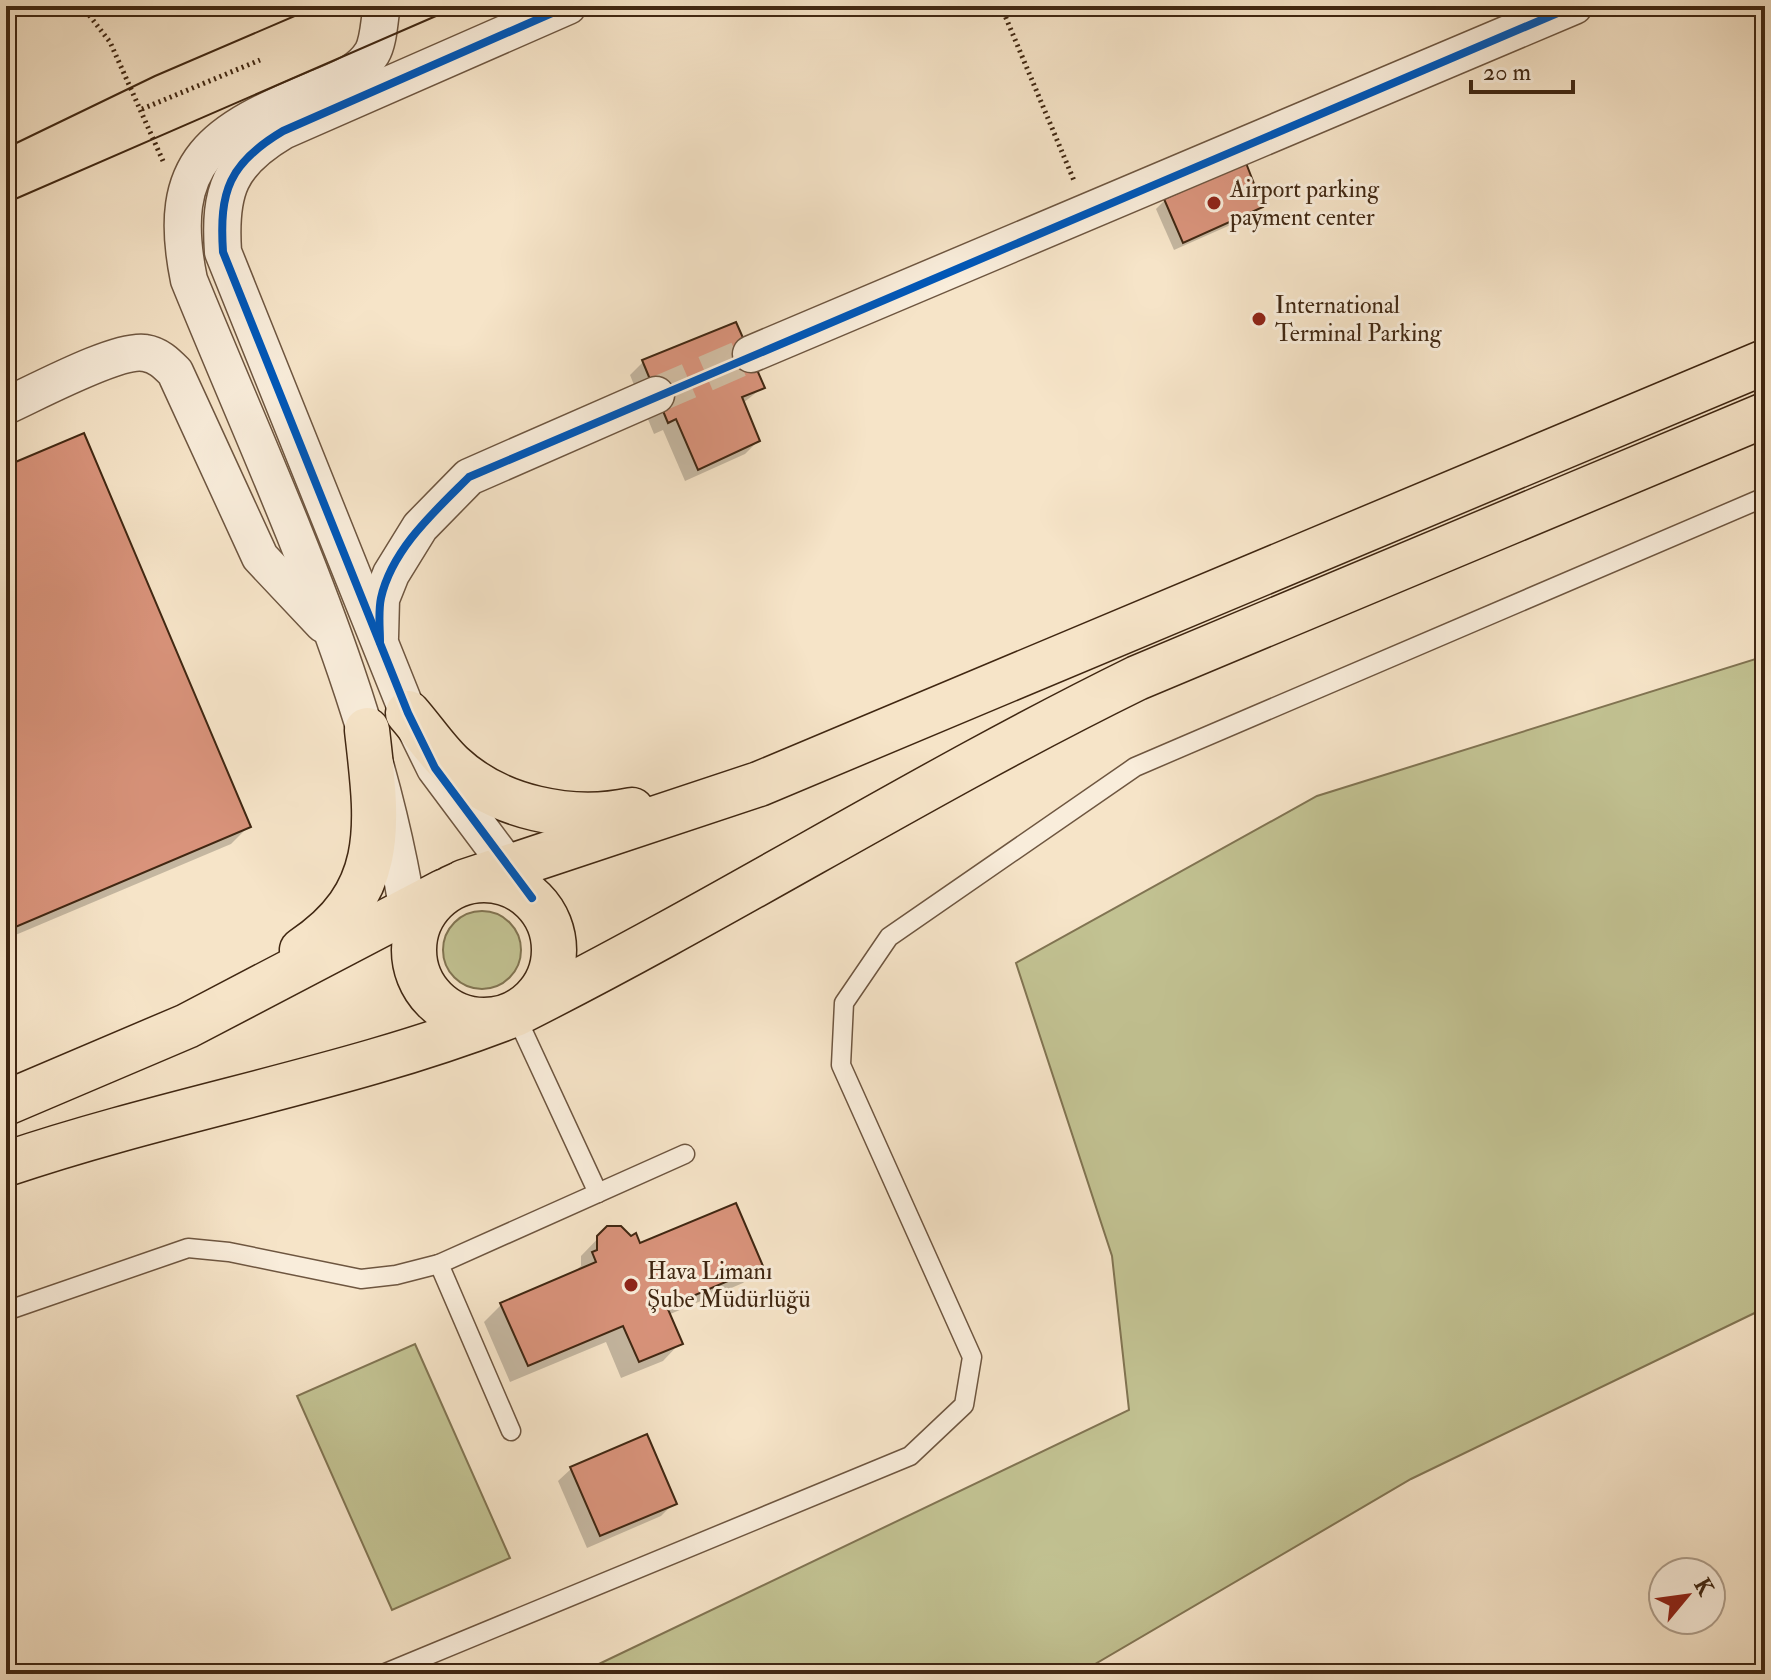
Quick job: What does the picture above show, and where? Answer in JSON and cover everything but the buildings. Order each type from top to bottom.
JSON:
[{"type":"main road","points":[[6,1103],[187,1026],[439,894],[520,882],[1765,362]]},
{"type":"main road","points":[[6,1164],[308,1081],[463,1035],[515,1014],[754,887],[1056,717],[1137,678],[1765,415]]},
{"type":"main road","points":[[408,713],[464,774],[509,801],[542,809],[586,815],[623,812],[759,784]]},
{"type":"main road","points":[[187,1026],[315,941],[343,913],[356,894],[373,850],[377,820],[367,730]]},
{"type":"main road","points":[[439,894],[426,910],[416,931],[414,955],[420,979],[432,998],[450,1012],[482,1020],[515,1014],[534,1001],[547,983],[554,961],[554,938],[547,917],[520,882]]},
{"type":"street","points":[[382,6],[373,52],[355,73],[255,114],[207,151],[195,168],[182,206],[181,239],[189,280],[333,635],[367,730],[439,894]]},
{"type":"street","points":[[520,882],[435,768],[408,713],[223,252],[223,201],[233,173],[252,149],[283,131],[568,6]]},
{"type":"street","points":[[751,354],[1574,6]]},
{"type":"street","points":[[6,406],[117,356],[144,352],[161,358],[175,372],[260,557],[333,635]]},
{"type":"street","points":[[380,642],[381,599],[391,574],[420,527],[469,477],[656,395]]},
{"type":"lane","points":[[383,1674],[910,1456],[964,1405],[972,1357],[841,1065],[844,1003],[889,937],[1135,767],[1765,497]]},
{"type":"lane","points":[[515,1014],[598,1193]]},
{"type":"lane","points":[[6,1311],[188,1248],[229,1252],[361,1279],[396,1275],[439,1264],[685,1154]]},
{"type":"lane","points":[[439,1264],[511,1431]]},
{"type":"path","points":[[82,6],[110,42],[182,206]]},
{"type":"path","points":[[1001,6],[1088,213]]},
{"type":"path","points":[[142,109],[260,60]]},
{"type":"green space","points":[[1765,656],[1765,1308],[1411,1479],[1078,1674],[578,1674],[1129,1410],[1112,1256],[1016,963],[1317,796]]},
{"type":"green space","points":[[474,911],[490,911],[504,917],[515,928],[521,950],[515,972],[504,983],[490,989],[474,989],[460,983],[449,972],[443,958],[443,942],[449,928],[460,917]]},
{"type":"green space","points":[[415,1344],[510,1558],[392,1610],[297,1396]]},
{"type":"tunnel","points":[[656,395],[751,354]]},
{"type":"tram line","points":[[6,148],[155,76],[318,6]]},
{"type":"tram line","points":[[6,203],[459,6]]},
{"type":"cycle path","points":[[532,898],[435,768],[408,713],[223,252],[222,231],[226,195],[239,167],[283,131],[568,6]]},
{"type":"cycle path","points":[[380,642],[381,598],[395,563],[416,532],[469,477],[1574,6]]},
{"type":"place","name":"Airport parking payment center","points":[[1214,203]]},
{"type":"place","name":"International Terminal Parking","points":[[1259,319]]},
{"type":"place","name":"Hava Limanı Şube Müdürlüğü","points":[[631,1285]]}]
